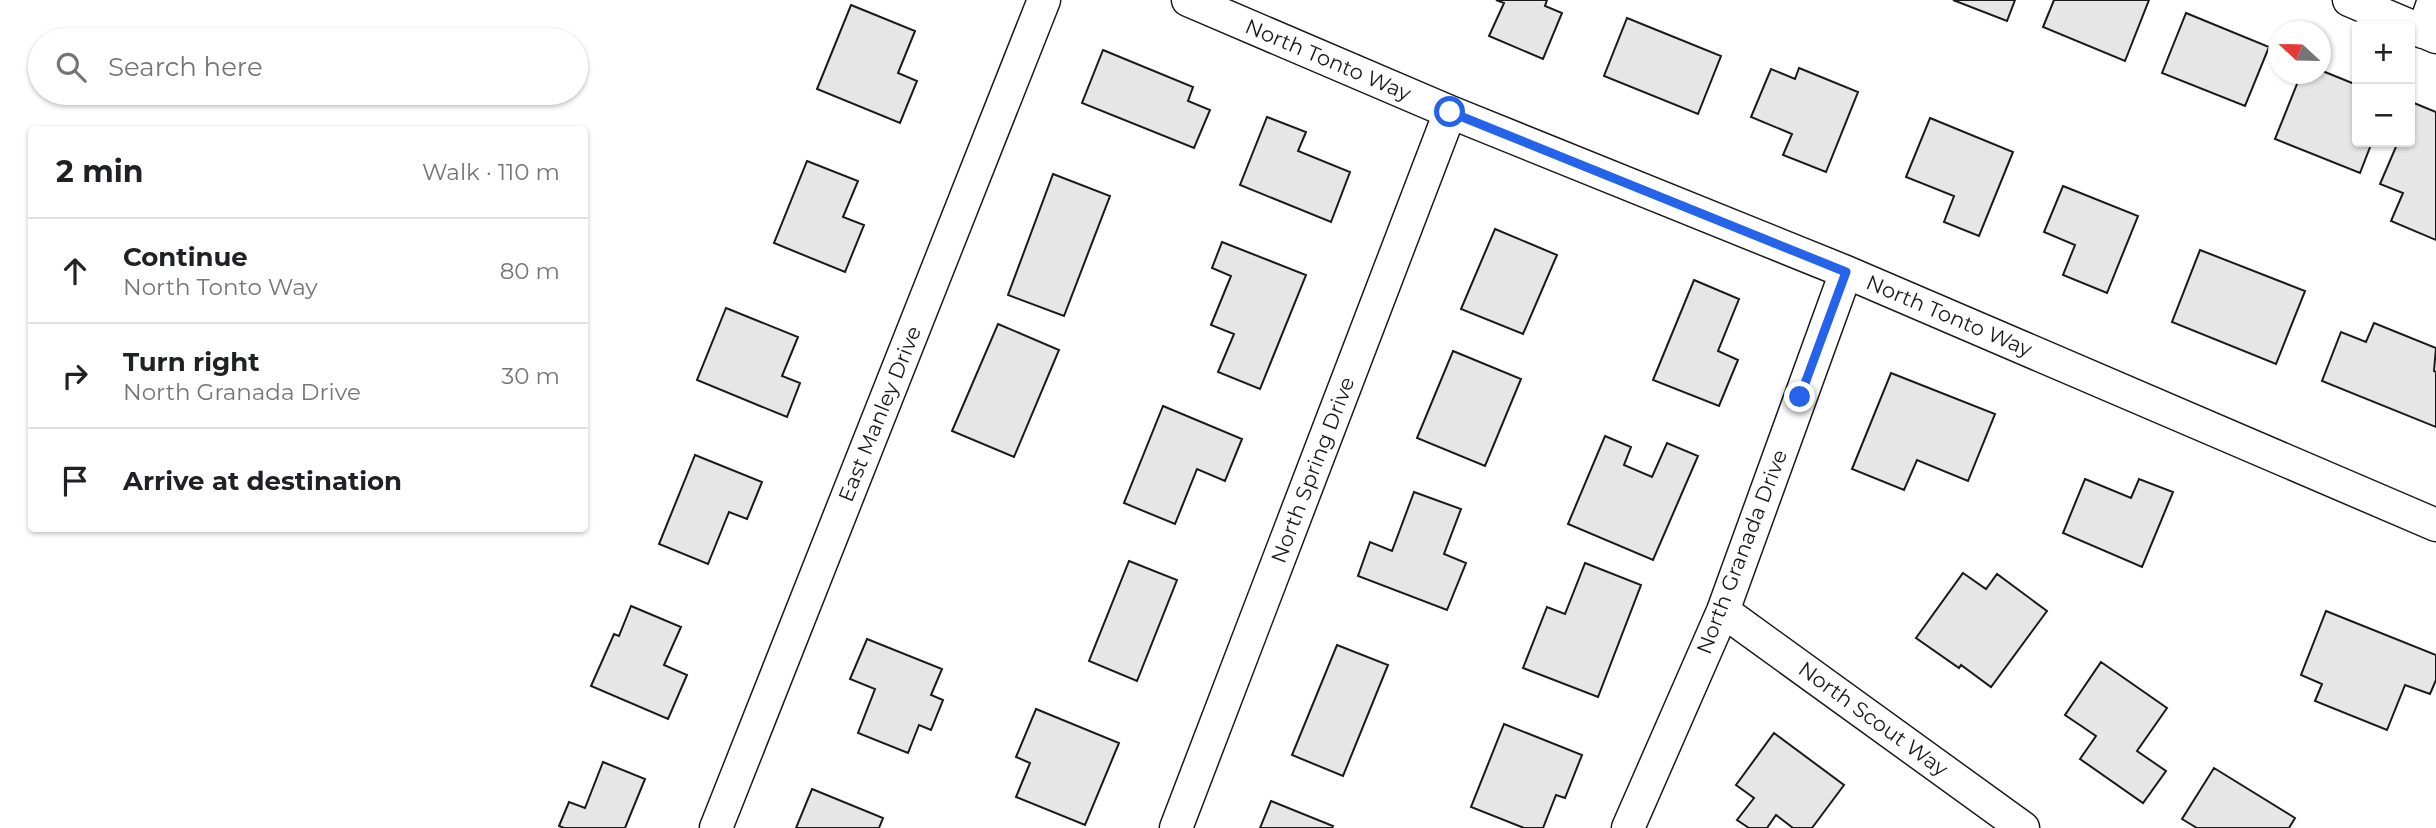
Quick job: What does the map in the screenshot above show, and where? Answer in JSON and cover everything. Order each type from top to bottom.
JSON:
[{"type":"street","name":"East Manley Drive","points":[[716,828],[1044,0]]},
{"type":"street","name":"North Tonto Way","points":[[1188,0],[1450,112],[1846,272],[2436,525]]},
{"type":"street","points":[[2348,0],[2430,35],[2434,0]]},
{"type":"street","name":"North Spring Drive","points":[[1176,828],[1450,112]]},
{"type":"street","name":"North Granada Drive","points":[[1628,828],[1723,611],[1846,272]]},
{"type":"street","name":"North Scout Way","points":[[1723,611],[2023,828]]},
{"type":"building","points":[[1496,0],[1547,0],[1545,6],[1562,13],[1543,59],[1489,36],[1504,3]]},
{"type":"building","points":[[1953,0],[2015,0],[2007,21]]},
{"type":"building","points":[[2054,0],[2149,0],[2125,61],[2043,27]]},
{"type":"building","points":[[851,5],[915,31],[898,73],[917,81],[900,123],[817,89]]},
{"type":"building","points":[[2186,13],[2268,47],[2245,106],[2162,73]]},
{"type":"building","points":[[1627,18],[1721,56],[1698,114],[1604,76]]},
{"type":"building","points":[[1103,50],[1193,87],[1188,101],[1210,110],[1194,148],[1082,103]]},
{"type":"building","points":[[1799,68],[1858,92],[1826,172],[1783,155],[1792,134],[1751,117],[1771,69],[1795,79]]},
{"type":"building","points":[[2331,74],[2352,83],[2352,147],[2370,147],[2360,173],[2275,139],[2297,84],[2331,84]]},
{"type":"building","points":[[2415,103],[2436,112],[2436,240],[2391,221],[2403,193],[2380,184],[2396,147],[2415,147]]},
{"type":"building","points":[[1267,117],[1306,132],[1298,151],[1350,172],[1331,222],[1240,185]]},
{"type":"building","points":[[1930,118],[2013,152],[1979,236],[1944,222],[1954,196],[1906,177]]},
{"type":"building","points":[[807,161],[858,181],[843,217],[864,225],[845,272],[774,243]]},
{"type":"building","points":[[1053,174],[1110,196],[1064,316],[1008,295]]},
{"type":"building","points":[[2063,186],[2138,216],[2107,293],[2063,275],[2075,245],[2044,232]]},
{"type":"building","points":[[1495,229],[1557,255],[1523,334],[1461,309]]},
{"type":"building","points":[[1222,242],[1306,275],[1260,389],[1218,372],[1234,334],[1211,325],[1231,276],[1212,268]]},
{"type":"building","points":[[2200,250],[2305,291],[2276,364],[2172,322]]},
{"type":"building","points":[[1694,280],[1739,299],[1718,351],[1738,360],[1719,406],[1653,380]]},
{"type":"building","points":[[726,308],[798,337],[782,376],[800,383],[787,417],[697,380]]},
{"type":"building","points":[[2374,323],[2436,348],[2436,427],[2322,381],[2341,332],[2366,342]]},
{"type":"building","points":[[998,324],[1059,350],[1014,457],[952,431]]},
{"type":"building","points":[[1453,351],[1521,379],[1485,466],[1417,438]]},
{"type":"building","points":[[1891,373],[1995,414],[1968,481],[1917,460],[1904,490],[1852,469]]},
{"type":"building","points":[[1163,406],[1242,439],[1225,481],[1197,469],[1175,524],[1124,503]]},
{"type":"building","points":[[1605,436],[1631,447],[1624,465],[1652,477],[1667,443],[1698,456],[1653,560],[1568,524]]},
{"type":"building","points":[[695,455],[762,482],[747,519],[729,512],[708,564],[659,544]]},
{"type":"building","points":[[2085,479],[2131,498],[2139,479],[2173,492],[2142,567],[2063,533]]},
{"type":"building","points":[[1414,492],[1461,509],[1444,554],[1466,563],[1447,610],[1358,576],[1370,542],[1392,551]]},
{"type":"building","points":[[1129,561],[1177,580],[1137,681],[1089,661]]},
{"type":"building","points":[[1585,563],[1641,585],[1598,697],[1523,668],[1547,607],[1565,614]]},
{"type":"building","points":[[1963,573],[1986,589],[1997,574],[2047,611],[1991,687],[1916,638]]},
{"type":"building","points":[[631,606],[681,627],[664,665],[687,675],[668,719],[591,686],[614,634],[619,636]]},
{"type":"building","points":[[2326,611],[2436,655],[2436,680],[2430,694],[2405,685],[2387,730],[2315,701],[2322,684],[2301,675]]},
{"type":"building","points":[[867,639],[942,669],[931,695],[943,700],[931,730],[919,725],[908,753],[858,733],[875,689],[850,679]]},
{"type":"building","points":[[1337,645],[1388,665],[1343,776],[1292,755]]},
{"type":"building","points":[[2101,662],[2167,708],[2137,751],[2166,771],[2143,803],[2080,759],[2096,736],[2065,715]]},
{"type":"building","points":[[1036,709],[1119,743],[1085,825],[1016,797],[1030,763],[1016,757]]},
{"type":"building","points":[[1504,724],[1582,755],[1565,798],[1556,795],[1543,828],[1524,828],[1471,807]]},
{"type":"building","points":[[1774,733],[1844,785],[1812,828],[1793,828],[1776,815],[1767,828],[1749,828],[1737,820],[1754,798],[1736,785]]},
{"type":"building","points":[[603,762],[645,779],[625,828],[559,826],[569,802],[585,808]]},
{"type":"building","points":[[2214,768],[2295,818],[2289,828],[2197,828],[2182,819]]},
{"type":"building","points":[[812,789],[883,818],[879,828],[796,828]]},
{"type":"building","points":[[1271,801],[1333,826],[1260,828]]},
{"type":"route","points":[[1450,112],[1846,272],[1800,397]]}]
